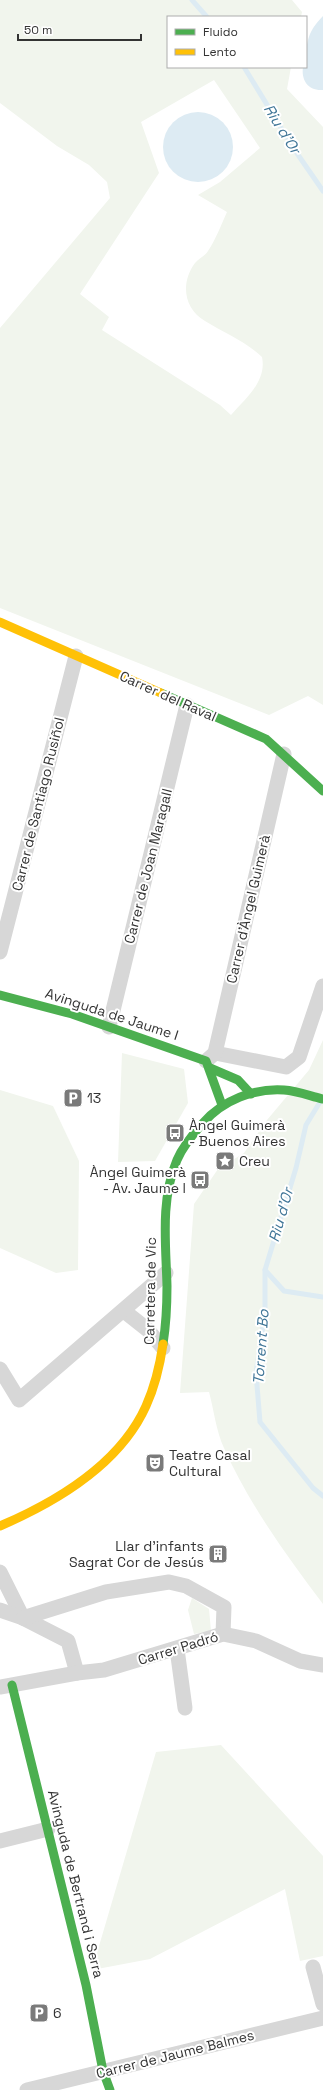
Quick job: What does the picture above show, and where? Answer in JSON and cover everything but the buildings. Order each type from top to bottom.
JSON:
[{"type":"street","name":"Carrer del Raval","points":[[0,622],[257,735],[284,754],[323,791]]},
{"type":"street","name":"Carrer de Santiago Rusiñol","points":[[0,952],[76,656]]},
{"type":"street","name":"Carrer de Joan Maragall","points":[[109,1027],[187,705]]},
{"type":"street","name":"Carrer d'Àngel Guimerà","points":[[210,1061],[284,754]]},
{"type":"street","points":[[222,1105],[210,1061],[286,1067],[299,1058],[323,986]]},
{"type":"street","name":"Avinguda de Jaume I","points":[[0,995],[72,1014],[210,1061],[238,1080],[252,1094]]},
{"type":"street","name":"Carretera de Vic","points":[[0,1526],[51,1502],[92,1471],[118,1448],[135,1426],[146,1406],[154,1386],[163,1348],[166,1273],[164,1236],[171,1174],[180,1151],[207,1117],[222,1105],[240,1096],[284,1090],[323,1098]]},
{"type":"street","points":[[0,1369],[19,1400],[124,1311],[166,1273]]},
{"type":"street","points":[[124,1311],[148,1330],[163,1348]]},
{"type":"street","points":[[0,1572],[22,1618]]},
{"type":"street","points":[[22,1618],[106,1592],[169,1582],[186,1586],[224,1607],[223,1634]]},
{"type":"street","points":[[0,1610],[22,1618],[68,1641],[77,1673]]},
{"type":"street","name":"Carrer Padró","points":[[6,1686],[77,1673],[104,1670],[178,1649],[223,1634],[256,1641],[300,1661],[323,1665]]},
{"type":"street","points":[[178,1649],[185,1708]]},
{"type":"street","name":"Avinguda de Bertrand i Serra","points":[[6,1686],[48,1829],[86,1985],[103,2071],[110,2090]]},
{"type":"street","points":[[0,1841],[48,1829]]},
{"type":"street","points":[[313,1967],[323,2004]]},
{"type":"street","name":"Carrer de Jaume Balmes","points":[[27,2090],[323,2018]]},
{"type":"shaded area","points":[[0,0],[292,0],[302,12],[301,16],[167,16],[167,68],[291,68],[287,89],[323,127],[323,705],[308,696],[269,715],[0,608],[0,328],[110,198],[107,182],[89,165],[57,146],[0,103]],"holes":[[[214,80],[260,148],[220,182],[198,195],[227,212],[208,251],[195,263],[190,271],[187,279],[186,295],[192,310],[198,316],[242,342],[262,357],[263,366],[254,389],[231,415],[220,405],[102,330],[109,317],[80,294],[159,173],[141,122]]]},
{"type":"shaded area","points":[[323,16],[323,90],[313,89],[310,87],[304,80],[303,76],[303,68],[307,68],[308,40],[317,22]]},
{"type":"shaded area","points":[[198,112],[211,115],[223,122],[230,134],[233,147],[230,160],[223,172],[211,179],[198,182],[185,179],[173,172],[166,160],[163,147],[166,134],[173,122],[185,115]]},
{"type":"shaded area","points":[[323,1040],[323,1604],[269,1529],[234,1469],[221,1441],[209,1392],[180,1393],[194,1204],[218,1169],[244,1153],[267,1120],[309,1070]]},
{"type":"shaded area","points":[[122,1053],[184,1069],[188,1103],[155,1161],[118,1162]]},
{"type":"shaded area","points":[[0,1090],[53,1106],[79,1161],[78,1270],[56,1273],[0,1248]]},
{"type":"shaded area","points":[[192,1598],[209,1609],[211,1631],[194,1634],[188,1610]]},
{"type":"shaded area","points":[[221,1745],[323,1856],[323,1956],[300,1961],[285,1889],[150,1959],[92,1970],[156,1752]]},
{"type":"waterway","name":"Riu d'Or","points":[[192,0],[206,16]]},
{"type":"waterway","name":"Riu d'Or","points":[[245,68],[294,149],[323,191]]},
{"type":"waterway","name":"Riu d'Or","points":[[320,1102],[306,1125],[296,1168],[265,1270],[284,1291],[323,1297]]},
{"type":"waterway","name":"Torrent Bo","points":[[265,1270],[265,1313],[256,1373],[260,1422],[313,1488],[323,1496]]},
{"type":"traffic: fast","points":[[161,693],[266,739],[323,791]]},
{"type":"traffic: fast","points":[[0,995],[72,1014],[206,1061],[222,1105]]},
{"type":"traffic: fast","points":[[210,1068],[238,1080],[251,1094]]},
{"type":"traffic: fast","points":[[163,1344],[167,1301],[165,1239],[166,1207],[172,1175],[179,1155],[185,1145],[211,1115],[230,1102],[250,1093],[284,1090],[299,1092],[323,1099]]},
{"type":"traffic: fast","points":[[12,1685],[86,1985],[103,2071],[110,2090]]},
{"type":"traffic: slow","points":[[0,622],[161,693]]},
{"type":"traffic: slow","points":[[0,1526],[64,1493],[84,1479],[120,1446],[135,1427],[146,1406],[157,1375],[163,1344]]},
{"type":"place","name":"13","points":[[73,1098]]},
{"type":"place","name":"Àngel Guimerà - Buenos Aires","points":[[175,1133]]},
{"type":"place","name":"Creu","points":[[225,1161]]},
{"type":"place","name":"Àngel Guimerà - Av. Jaume l","points":[[200,1180]]},
{"type":"place","name":"Teatre Casal Cultural","points":[[155,1463]]},
{"type":"place","name":"Llar d'infants Sagrat Cor de Jesús","points":[[218,1554]]},
{"type":"place","name":"6","points":[[39,2013]]}]
